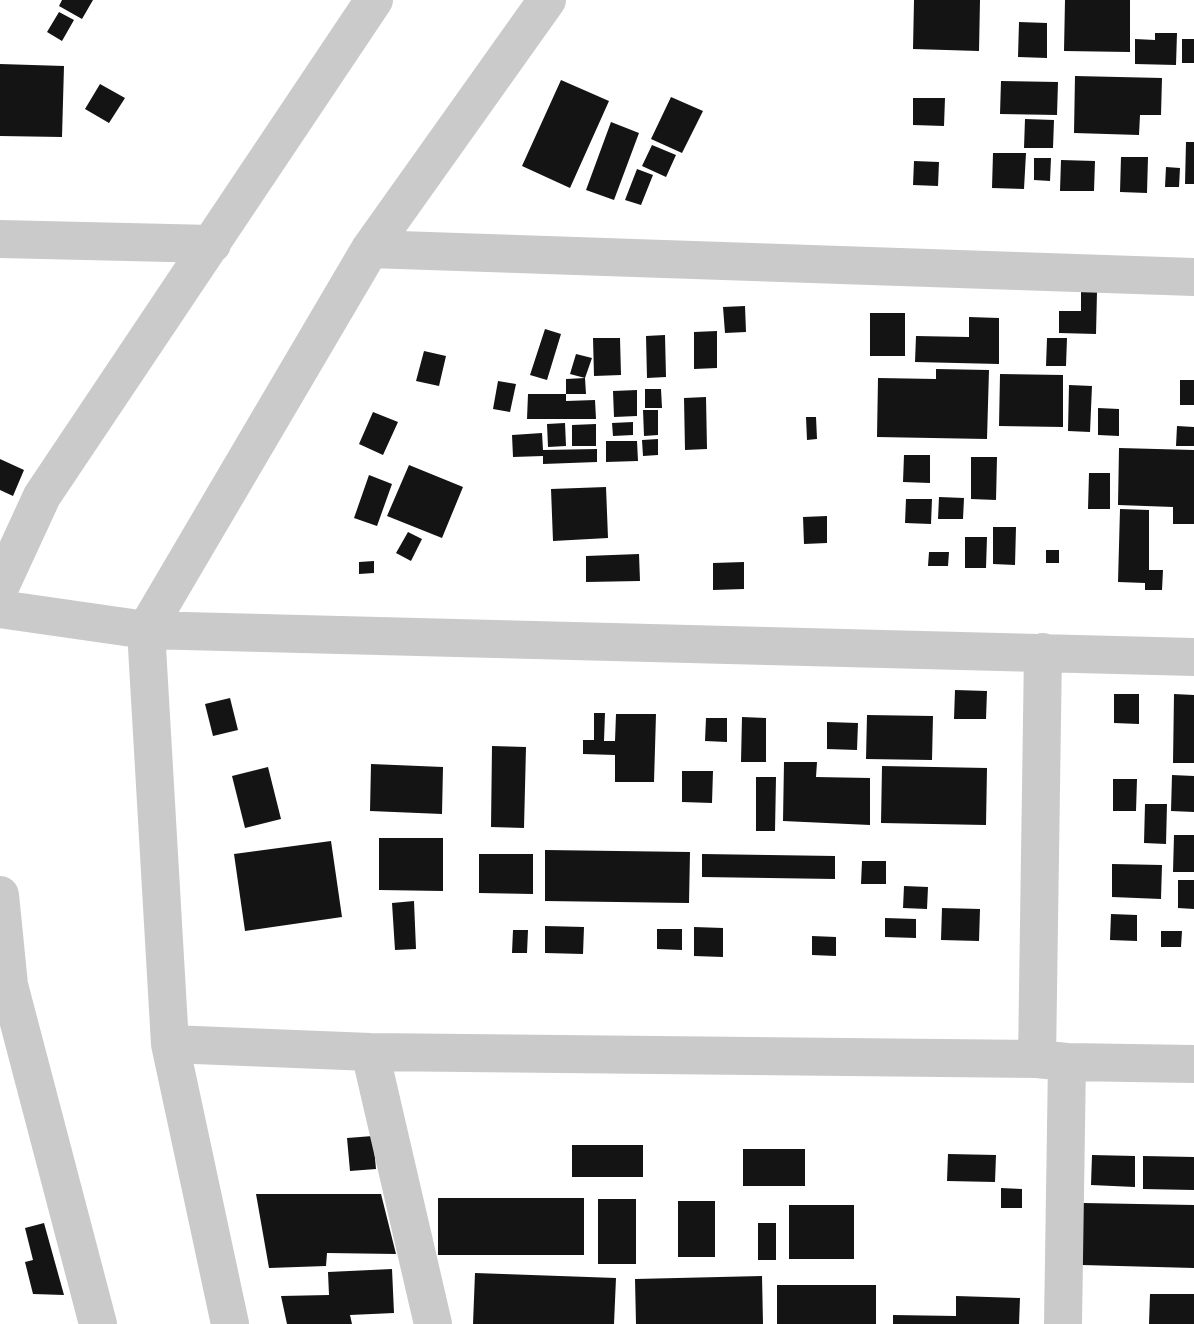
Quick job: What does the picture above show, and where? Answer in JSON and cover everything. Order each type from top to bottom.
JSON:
[{"type":"street","points":[[0,587],[42,496],[374,0]]},
{"type":"street","points":[[230,1324],[170,1044],[146,630],[370,249],[547,0]]},
{"type":"street","points":[[0,239],[212,244]]},
{"type":"street","points":[[370,249],[1194,277]]},
{"type":"street","points":[[0,609],[146,630],[1194,657]]},
{"type":"street","points":[[1043,652],[1052,1060],[1063,1324]]},
{"type":"street","points":[[0,895],[4,984],[98,1324]]},
{"type":"street","points":[[170,1044],[370,1052],[1194,1064]]},
{"type":"street","points":[[370,1052],[433,1324]]},
{"type":"building","points":[[62,0],[93,0],[82,19],[59,6]]},
{"type":"building","points":[[914,0],[980,0],[979,51],[913,49]]},
{"type":"building","points":[[1065,0],[1130,0],[1130,52],[1064,51]]},
{"type":"building","points":[[59,12],[74,20],[62,41],[47,32]]},
{"type":"building","points":[[1019,22],[1047,23],[1047,58],[1018,57]]},
{"type":"building","points":[[1155,33],[1177,33],[1176,65],[1135,64],[1135,39],[1155,40]]},
{"type":"building","points":[[1182,39],[1194,39],[1194,63],[1182,63]]},
{"type":"building","points":[[0,64],[64,66],[62,137],[0,136]]},
{"type":"building","points":[[1075,76],[1162,78],[1161,115],[1140,115],[1139,135],[1074,133]]},
{"type":"building","points":[[561,80],[609,101],[570,188],[522,166]]},
{"type":"building","points":[[1001,81],[1058,82],[1057,115],[1000,114]]},
{"type":"building","points":[[100,84],[125,98],[109,123],[85,109]]},
{"type":"building","points":[[671,97],[703,111],[682,153],[651,139]]},
{"type":"building","points":[[913,98],[945,98],[944,126],[913,125]]},
{"type":"building","points":[[1025,119],[1054,120],[1053,148],[1024,148]]},
{"type":"building","points":[[611,122],[639,133],[614,200],[586,190]]},
{"type":"building","points":[[1186,142],[1194,142],[1194,184],[1185,184]]},
{"type":"building","points":[[652,145],[676,155],[666,177],[642,166]]},
{"type":"building","points":[[993,153],[1026,153],[1024,189],[992,188]]},
{"type":"building","points":[[1121,157],[1148,157],[1147,193],[1120,192]]},
{"type":"building","points":[[1034,158],[1051,158],[1050,181],[1034,180]]},
{"type":"building","points":[[1061,160],[1095,161],[1094,191],[1060,191]]},
{"type":"building","points":[[914,161],[939,162],[938,186],[913,185]]},
{"type":"building","points":[[1166,167],[1180,168],[1179,187],[1165,187]]},
{"type":"building","points":[[637,169],[653,175],[641,205],[625,200]]},
{"type":"building","points":[[1081,291],[1097,292],[1096,334],[1059,333],[1059,311],[1081,311]]},
{"type":"building","points":[[745,306],[746,332],[725,333],[723,307]]},
{"type":"building","points":[[870,313],[905,313],[905,356],[870,356]]},
{"type":"building","points":[[969,317],[999,318],[999,364],[915,362],[916,336],[969,337]]},
{"type":"building","points":[[545,329],[561,334],[547,380],[530,375]]},
{"type":"building","points":[[717,331],[717,368],[694,369],[694,332]]},
{"type":"building","points":[[665,335],[666,377],[647,378],[646,336]]},
{"type":"building","points":[[593,338],[620,338],[621,375],[594,376]]},
{"type":"building","points":[[1047,338],[1067,338],[1066,366],[1046,366]]},
{"type":"building","points":[[424,351],[446,356],[439,386],[416,381]]},
{"type":"building","points":[[576,354],[592,358],[585,378],[570,374]]},
{"type":"building","points":[[936,369],[989,370],[987,439],[877,437],[878,378],[936,379]]},
{"type":"building","points":[[1000,374],[1063,375],[1063,427],[999,426]]},
{"type":"building","points":[[585,378],[586,394],[566,394],[566,379]]},
{"type":"building","points":[[1180,380],[1194,380],[1194,405],[1180,405]]},
{"type":"building","points":[[498,381],[516,384],[510,412],[493,409]]},
{"type":"building","points":[[1069,385],[1092,386],[1090,432],[1068,431]]},
{"type":"building","points":[[645,389],[661,389],[662,408],[645,408]]},
{"type":"building","points":[[637,390],[637,416],[614,417],[613,391]]},
{"type":"building","points":[[528,394],[566,394],[566,401],[595,400],[596,419],[527,419]]},
{"type":"building","points":[[706,397],[707,449],[685,450],[684,398]]},
{"type":"building","points":[[1098,408],[1119,409],[1119,436],[1098,435]]},
{"type":"building","points":[[643,410],[658,410],[658,435],[644,436]]},
{"type":"building","points":[[373,412],[398,422],[383,455],[359,444]]},
{"type":"building","points":[[806,417],[816,417],[817,439],[807,440]]},
{"type":"building","points":[[633,422],[633,435],[613,436],[612,423]]},
{"type":"building","points":[[565,423],[566,446],[548,447],[547,424]]},
{"type":"building","points":[[596,424],[596,446],[572,446],[572,425]]},
{"type":"building","points":[[1177,426],[1194,427],[1194,446],[1176,446]]},
{"type":"building","points":[[542,433],[543,450],[597,449],[597,462],[543,464],[543,456],[513,457],[512,435]]},
{"type":"building","points":[[658,439],[658,455],[643,456],[642,440]]},
{"type":"building","points":[[606,441],[637,441],[638,461],[606,462]]},
{"type":"building","points":[[1119,448],[1194,450],[1194,524],[1173,524],[1173,507],[1118,505]]},
{"type":"building","points":[[904,455],[930,455],[930,483],[903,482]]},
{"type":"building","points":[[971,457],[997,457],[996,500],[971,499]]},
{"type":"building","points":[[0,459],[24,470],[13,496],[0,490]]},
{"type":"building","points":[[409,465],[463,487],[442,538],[387,516]]},
{"type":"building","points":[[1089,473],[1110,473],[1110,509],[1088,509]]},
{"type":"building","points":[[369,475],[392,484],[377,526],[354,518]]},
{"type":"building","points":[[606,487],[608,538],[553,541],[551,489]]},
{"type":"building","points":[[939,497],[964,498],[963,519],[938,519]]},
{"type":"building","points":[[906,499],[932,499],[931,524],[905,523]]},
{"type":"building","points":[[1120,509],[1149,510],[1149,570],[1163,570],[1162,590],[1145,590],[1145,583],[1118,582]]},
{"type":"building","points":[[827,516],[827,543],[804,544],[803,517]]},
{"type":"building","points":[[993,527],[1016,527],[1015,565],[993,564]]},
{"type":"building","points":[[408,532],[422,539],[411,561],[396,553]]},
{"type":"building","points":[[965,537],[987,537],[986,568],[965,568]]},
{"type":"building","points":[[1046,550],[1059,550],[1059,563],[1046,563]]},
{"type":"building","points":[[929,552],[949,552],[948,566],[928,566]]},
{"type":"building","points":[[639,554],[640,581],[586,582],[586,556]]},
{"type":"building","points":[[374,561],[374,573],[359,574],[359,562]]},
{"type":"building","points":[[744,562],[744,589],[713,590],[713,563]]},
{"type":"building","points":[[955,690],[987,691],[986,719],[954,719]]},
{"type":"building","points":[[1114,694],[1139,694],[1139,724],[1114,723]]},
{"type":"building","points":[[1174,694],[1194,695],[1194,763],[1173,763]]},
{"type":"building","points":[[230,698],[238,730],[213,736],[205,704]]},
{"type":"building","points":[[594,713],[605,713],[604,741],[615,741],[616,714],[656,714],[654,782],[615,782],[615,755],[583,754],[583,740],[594,740]]},
{"type":"building","points":[[867,715],[933,716],[932,760],[866,759]]},
{"type":"building","points":[[742,717],[766,718],[766,762],[741,762]]},
{"type":"building","points":[[706,718],[727,718],[727,742],[705,741]]},
{"type":"building","points":[[827,722],[858,723],[857,750],[827,749]]},
{"type":"building","points":[[492,746],[526,747],[524,828],[491,827]]},
{"type":"building","points":[[784,762],[817,762],[816,777],[870,778],[870,825],[783,821]]},
{"type":"building","points":[[371,764],[443,767],[442,814],[370,811]]},
{"type":"building","points":[[882,766],[987,768],[986,825],[881,823]]},
{"type":"building","points":[[268,767],[281,819],[245,828],[232,776]]},
{"type":"building","points":[[682,771],[713,771],[712,803],[682,802]]},
{"type":"building","points":[[1172,775],[1194,776],[1194,812],[1171,811]]},
{"type":"building","points":[[756,777],[776,777],[775,831],[756,831]]},
{"type":"building","points":[[1113,779],[1137,779],[1136,811],[1113,811]]},
{"type":"building","points":[[1145,804],[1167,804],[1166,844],[1144,843]]},
{"type":"building","points":[[1174,835],[1194,835],[1194,872],[1173,872]]},
{"type":"building","points":[[379,838],[443,838],[443,891],[379,890]]},
{"type":"building","points":[[331,841],[342,917],[245,931],[234,854]]},
{"type":"building","points":[[545,850],[690,852],[689,903],[545,901]]},
{"type":"building","points":[[479,854],[533,854],[533,894],[479,893]]},
{"type":"building","points":[[702,854],[835,856],[835,879],[702,877]]},
{"type":"building","points":[[862,861],[886,861],[886,884],[861,884]]},
{"type":"building","points":[[1112,864],[1162,865],[1161,899],[1112,897]]},
{"type":"building","points":[[1178,880],[1194,880],[1194,909],[1178,908]]},
{"type":"building","points":[[904,886],[928,887],[927,909],[903,908]]},
{"type":"building","points":[[414,901],[416,949],[395,950],[392,903]]},
{"type":"building","points":[[942,908],[980,909],[979,941],[941,940]]},
{"type":"building","points":[[1111,914],[1137,915],[1137,941],[1110,940]]},
{"type":"building","points":[[885,918],[916,919],[916,938],[885,937]]},
{"type":"building","points":[[545,926],[584,927],[583,954],[545,953]]},
{"type":"building","points":[[694,927],[723,928],[723,957],[694,956]]},
{"type":"building","points":[[657,929],[682,929],[682,950],[657,949]]},
{"type":"building","points":[[513,930],[528,930],[527,953],[512,953]]},
{"type":"building","points":[[1161,931],[1182,931],[1181,947],[1161,947]]},
{"type":"building","points":[[812,936],[836,937],[836,956],[812,955]]},
{"type":"building","points":[[373,1136],[376,1169],[350,1171],[347,1138]]},
{"type":"building","points":[[572,1145],[643,1145],[643,1177],[572,1177]]},
{"type":"building","points":[[743,1149],[805,1149],[805,1186],[743,1186]]},
{"type":"building","points":[[948,1154],[996,1155],[995,1182],[947,1181]]},
{"type":"building","points":[[1092,1155],[1135,1156],[1135,1187],[1091,1185]]},
{"type":"building","points":[[1143,1156],[1194,1157],[1194,1190],[1143,1189]]},
{"type":"building","points":[[1001,1188],[1022,1189],[1022,1208],[1001,1208]]},
{"type":"building","points":[[256,1194],[381,1194],[396,1254],[327,1253],[326,1266],[269,1268]]},
{"type":"building","points":[[438,1198],[584,1198],[584,1255],[438,1255]]},
{"type":"building","points":[[598,1199],[636,1199],[636,1264],[598,1264]]},
{"type":"building","points":[[678,1201],[715,1201],[715,1257],[678,1257]]},
{"type":"building","points":[[1083,1203],[1194,1205],[1194,1268],[1082,1265]]},
{"type":"building","points":[[789,1205],[854,1205],[854,1259],[789,1259]]},
{"type":"building","points":[[44,1223],[64,1295],[33,1294],[25,1262],[33,1260],[25,1228]]},
{"type":"building","points":[[758,1223],[776,1223],[776,1260],[758,1260]]},
{"type":"building","points":[[392,1269],[394,1313],[350,1315],[352,1324],[287,1324],[281,1296],[329,1295],[328,1272]]},
{"type":"building","points":[[475,1273],[616,1278],[614,1324],[473,1324]]},
{"type":"building","points":[[762,1276],[763,1324],[636,1324],[635,1279]]},
{"type":"building","points":[[777,1285],[876,1285],[876,1324],[777,1324]]},
{"type":"building","points":[[1150,1294],[1194,1294],[1194,1324],[1149,1324]]},
{"type":"building","points":[[956,1296],[1020,1298],[1019,1324],[893,1324],[893,1315],[956,1316]]}]
